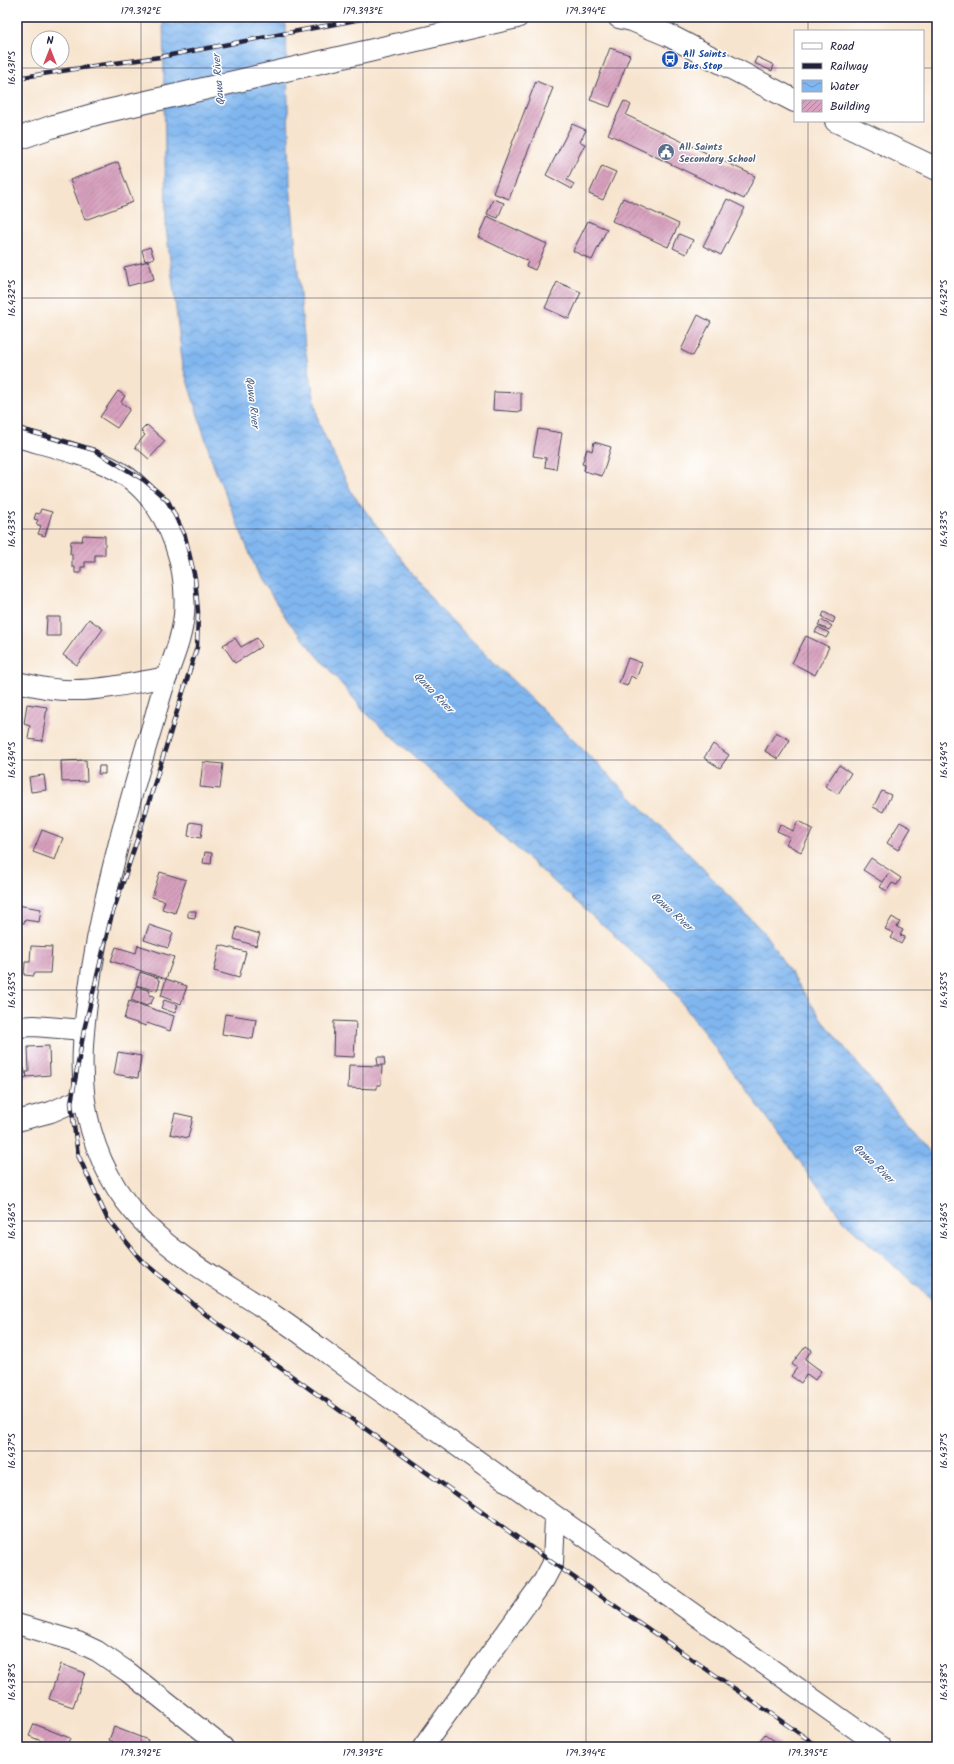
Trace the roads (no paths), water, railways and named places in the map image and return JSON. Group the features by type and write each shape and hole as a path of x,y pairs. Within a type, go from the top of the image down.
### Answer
{"main road":[{"path":"17,139 54,126 148,102 517,17"},
{"path":"619,17 668,35 794,100"},
{"path":"838,122 937,169"}],"street":[{"path":"17,437 115,468 136,484 151,500 173,538 180,558 184,578 184,616 180,640 126,809 97,938 84,1030 82,1064 84,1098 91,1132 104,1166 123,1201 157,1236 195,1265 282,1321 556,1518 880,1747"},
{"path":"17,682 41,688 75,690 107,687 167,677"},
{"path":"17,1027 34,1026 84,1030"},
{"path":"17,1121 51,1112 84,1098"},
{"path":"423,1747 544,1580 553,1563 556,1518"},
{"path":"17,1624 78,1642 97,1651 128,1672 223,1747"}],"water":[{"name":"Qawa River","path":"163,17 284,17 286,25 290,184 305,348 319,424 352,493 438,607 691,856 765,934 820,1017 937,1162 937,1304 844,1221 667,983 367,714 288,621 259,576 214,467 183,367 166,227"}],"railway":[{"path":"17,78 160,57 372,17"},
{"path":"17,428 94,450 144,480 168,501 185,536 195,578 198,612 197,647 138,837 111,918 84,1030 71,1103 78,1155 107,1218 141,1260 209,1317 553,1563 819,1747"}],"place":[{"name":"All Saints Bus Stop","path":"670,59"},
{"name":"All Saints Secondary School","path":"666,152"}]}
